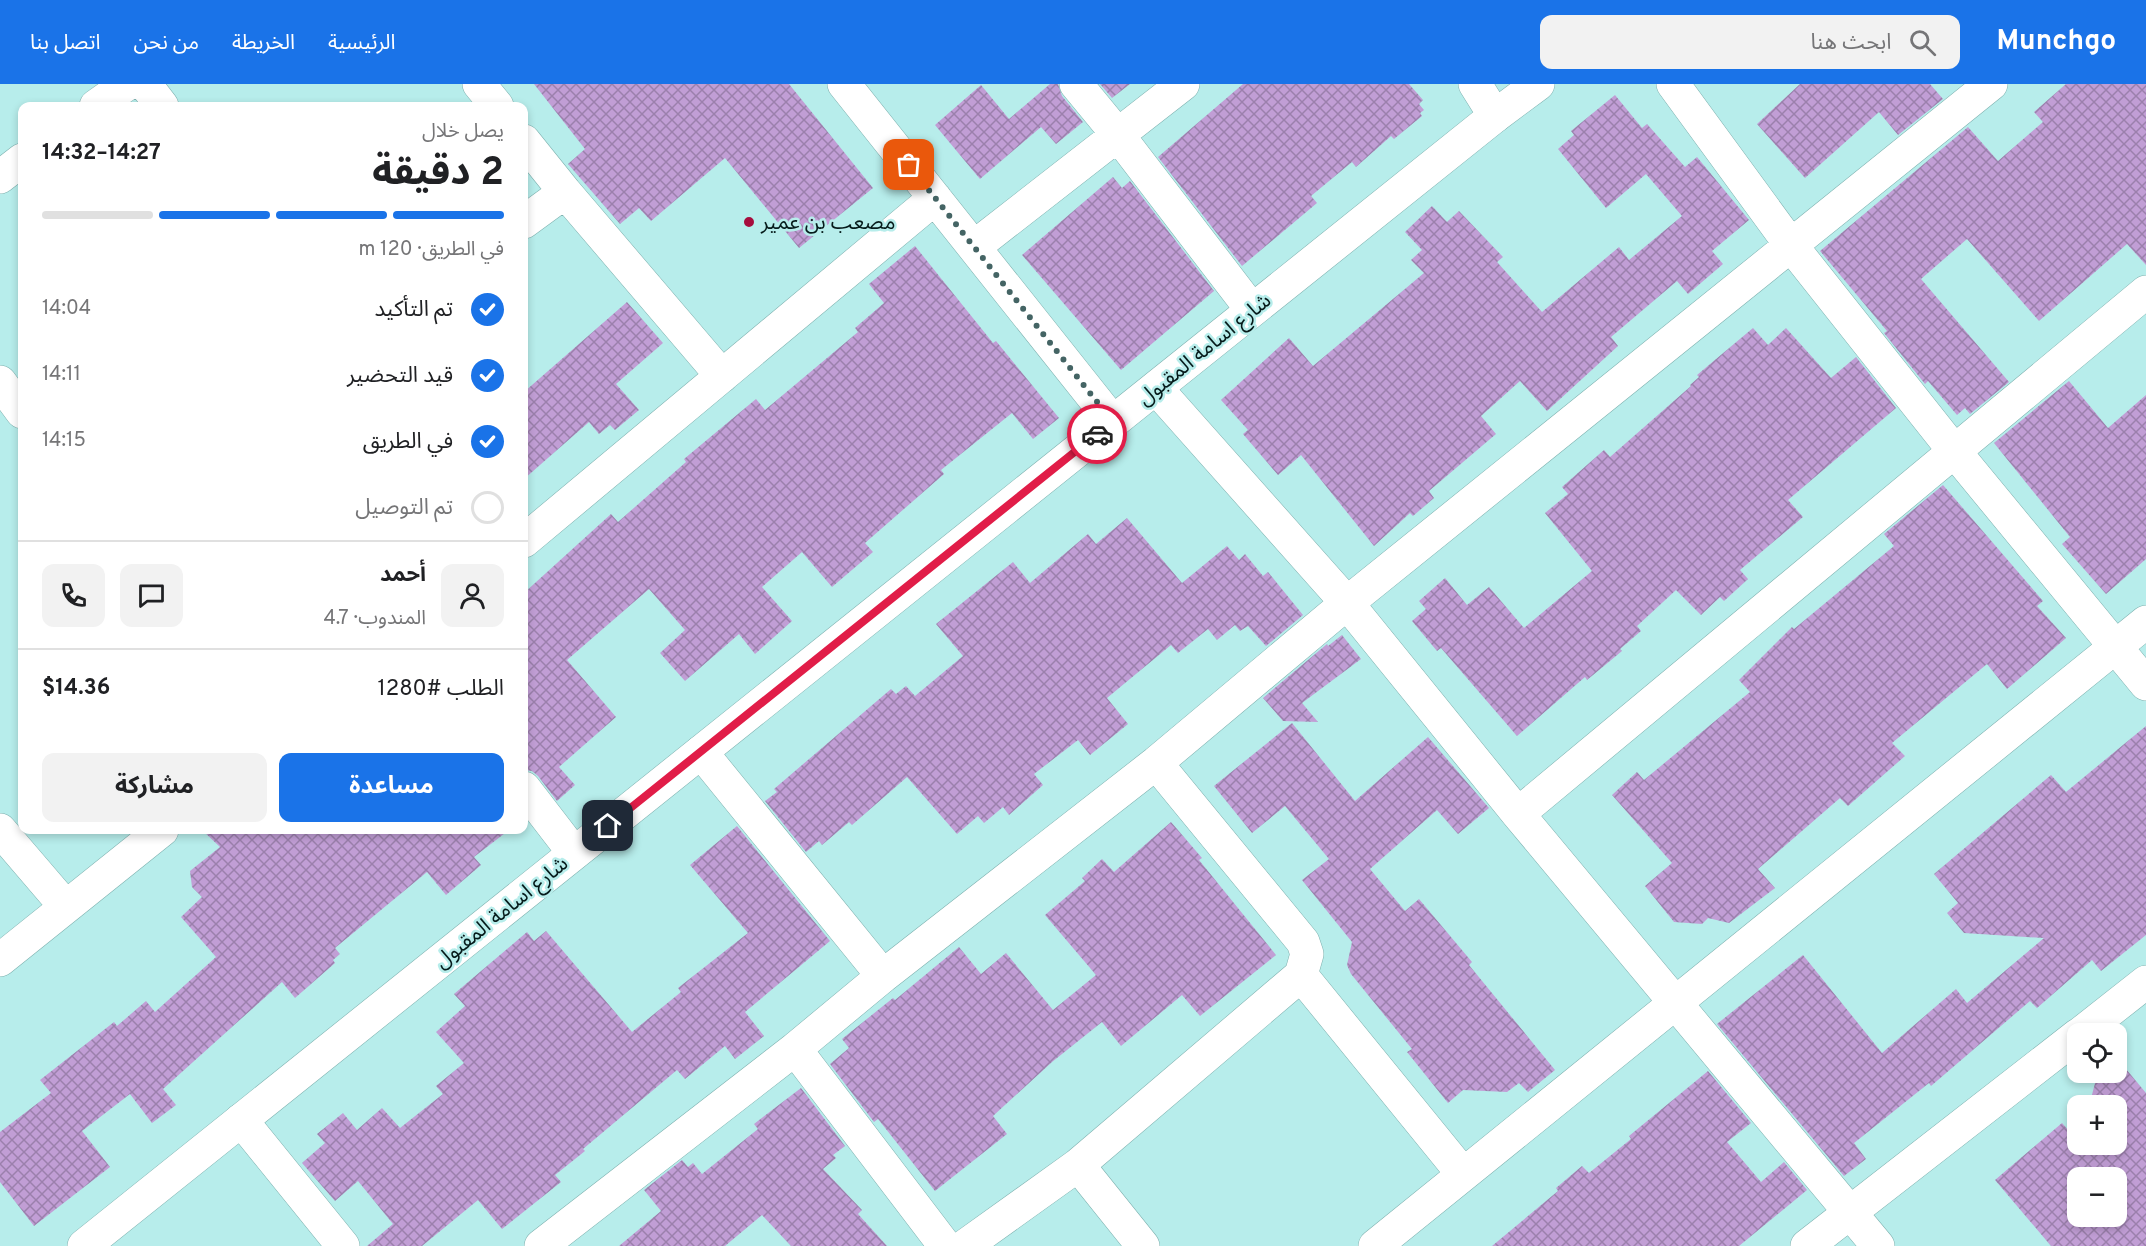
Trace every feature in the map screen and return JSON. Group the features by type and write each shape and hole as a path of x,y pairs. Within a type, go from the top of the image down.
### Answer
{"street":[{"path":"102,102 127,84"},
{"path":"145,84 159,102"},
{"path":"479,84 494,102"},
{"path":"844,84 1113,422"},
{"path":"1076,84 1118,135 1252,310"},
{"path":"974,247 1184,84"},
{"path":"1475,84 1495,116"},
{"name":"شارع اسامة المقبول","path":"84,1246 1252,310 1538,84"},
{"path":"1673,84 1790,244 1955,452 2146,684"},
{"path":"541,1246 795,1049 882,976 1156,763 1347,603 1991,84"},
{"path":"528,146 722,376"},
{"path":"0,177 18,163"},
{"path":"528,219 565,192"},
{"path":"528,538 935,198"},
{"path":"1518,814 2146,292"},
{"path":"0,382 18,407"},
{"path":"1156,388 1347,603 1518,814 1878,1246"},
{"path":"1375,1246 2146,622"},
{"path":"701,752 882,976"},
{"path":"965,1246 1078,1164 1301,975 1307,954 1303,942 1156,763"},
{"path":"528,793 574,853"},
{"path":"0,830 66,907"},
{"path":"0,960 157,834"},
{"path":"1301,975 1463,1174"},
{"path":"2093,1023 2146,982"},
{"path":"1807,1246 2067,1043"},
{"path":"795,1049 945,1246"},
{"path":"241,1120 343,1246"},
{"path":"1078,1164 1143,1246"}],"building":[{"path":"534,84 789,84 873,188 799,248 725,158 651,221 639,208 620,224 568,164 585,149"},
{"path":"1050,84 1058,84 1062,96 1083,122 1056,144 1041,127 980,179 935,125 981,85 1009,119"},
{"path":"1100,84 1130,84 1112,98"},
{"path":"1243,84 1409,84 1423,100 1419,104 1424,110 1420,113 1422,116 1394,139 1391,136 1356,167 1352,162 1311,196 1317,203 1242,266 1158,157"},
{"path":"1800,84 1930,84 1943,99 1898,135 1879,112 1805,178 1757,124"},
{"path":"2066,84 2146,84 2146,265 2127,244 2039,321 1967,239 1921,279 2009,382 1970,414 1965,408 1957,415 1928,381 1925,384 1884,333 1887,331 1820,251 1968,127 1998,161 2043,122 2034,112"},
{"path":"1615,95 1642,128 1647,124 1685,167 1697,157 1749,220 1712,251 1723,264 1688,294 1677,281 1611,337 1618,346 1547,411 1520,381 1481,416 1496,434 1429,491 1434,498 1413,516 1410,513 1374,546 1301,455 1278,475 1243,434 1248,430 1221,400 1289,338 1313,366 1424,273 1411,260 1422,250 1405,232 1432,206 1447,222 1459,211 1503,257 1497,262 1542,312 1619,247 1629,260 1682,216 1646,174 1606,208 1558,149 1574,135 1571,131"},
{"path":"1113,177 1122,188 1130,181 1214,291 1121,370 1022,255"},
{"path":"915,246 993,343 996,341 1059,418 1033,439 1012,413 941,470 944,474 865,543 873,552 832,587 802,552 762,587 792,621 755,654 739,634 685,681 660,653 685,630 649,589 567,660 616,717 559,767 575,785 557,801 538,776 528,770 528,589 611,514 618,522 686,462 684,459 756,399 765,410 858,332 855,328 884,303 869,284"},
{"path":"627,302 663,343 616,384 639,410 615,430 610,425 599,434 589,422 528,475 528,389"},
{"path":"1753,328 1768,345 1786,328 1831,378 1856,357 1896,408 1788,500 1803,517 1740,570 1748,579 1724,601 1720,597 1701,615 1676,590 1637,626 1641,631 1620,649 1622,651 1587,680 1585,677 1517,736 1441,648 1437,651 1412,621 1426,609 1419,601 1445,578 1467,605 1489,587 1524,628 1592,571 1545,513 1568,494 1562,487 1604,450 1610,457 1691,386 1699,377 1697,375"},
{"path":"2069,381 2108,428 2146,395 2146,559 2106,594 2062,544 2070,537 1994,443"},
{"path":"1943,485 2043,601 2037,606 2066,638 2007,689 1987,664 1892,743 1905,756 1848,806 1840,798 1758,869 1775,888 1729,923 1708,918 1702,924 1674,922 1645,886 1672,863 1612,795 1637,772 1644,780 1750,692 1739,680 1792,627 1794,629 1894,546 1884,534"},
{"path":"1127,518 1182,583 1227,546 1239,560 1245,554 1263,576 1268,572 1303,615 1266,646 1248,626 1240,631 1235,625 1217,640 1208,629 1178,653 1171,645 1107,698 1128,724 1090,755 1078,740 1034,774 1043,785 1009,815 1003,807 984,823 978,816 957,834 907,777 852,825 849,822 822,845 819,841 806,852 765,801 777,792 774,789 891,689 896,694 906,686 915,696 963,656 936,624 1013,562 1030,583 1088,534 1096,544"},
{"path":"1342,635 1361,659 1302,703 1318,722 1283,721 1263,698 1327,644 1328,646"},
{"path":"1292,723 1355,801 1428,737 1489,808 1458,834 1437,810 1370,869 1405,911 1419,899 1472,962 1469,965 1555,1070 1528,1092 1519,1083 1507,1092 1463,1090 1448,1103 1407,1052 1412,1049 1351,974 1347,965 1352,942 1302,880 1329,859 1285,806 1252,833 1214,786"},
{"path":"2146,726 2146,935 2101,971 2092,960 2037,1008 2030,1001 1931,1086 1929,1083 1854,1143 1866,1159 1844,1176 1717,1024 1803,955 1882,1053 1956,989 1967,1003 2044,938 1964,933 1947,913 1958,903 1934,874 2051,775 2066,792"},
{"path":"1171,822 1202,858 1199,860 1276,955 1200,1016 1182,995 1121,1046 1102,1022 1052,1062 993,1116 1007,1134 935,1191 878,1119 874,1122 830,1064 849,1048 842,1039 893,998 895,1000 959,947 981,974 1006,953 1053,1010 1096,975 1045,915 1085,881 1082,878 1102,859 1114,872"},
{"path":"737,826 830,941 745,1012 764,1036 735,1059 725,1046 685,1079 677,1070 555,1175 561,1182 502,1229 478,1200 422,1246 367,1246 393,1224 358,1181 335,1201 302,1163 325,1143 317,1134 343,1113 357,1130 382,1108 400,1128 443,1094 436,1086 464,1063 436,1032 465,1006 454,994 527,932 534,941 546,931 632,1032 681,992 678,988 748,933 690,865"},
{"path":"206,834 504,834 474,857 481,865 446,895 427,872 335,948 340,954 333,960 335,963 295,998 282,982 163,1089 176,1105 152,1123 130,1094 82,1131 110,1167 34,1226 0,1182 0,1132 51,1093 40,1080 114,1022 117,1026 146,1001 155,1012 216,957 181,917 202,897 192,887 190,871 220,847"},
{"path":"2127,1070 2146,1093 2146,1246 2051,1246 1995,1180 2062,1123 2067,1129 2067,1155 2127,1155 2127,1095 2092,1095 2095,1083 2127,1083"},
{"path":"1708,1071 1751,1123 1727,1142 1761,1182 1784,1162 1807,1190 1739,1246 1492,1246 1558,1191 1556,1188 1582,1166 1589,1173 1631,1139 1629,1136"},
{"path":"801,1088 845,1146 833,1155 836,1158 823,1169 862,1210 858,1214 887,1246 791,1246 762,1215 725,1246 619,1246 661,1211 644,1190 682,1160 688,1167 693,1163 702,1174 758,1129 754,1124"}],"way so far":[{"path":"909,165 1113,422 1097,434"}],"place":[{"name":"مصعب بن عمير","path":"749,222"}],"route":[{"path":"608,826 1097,434"}]}
